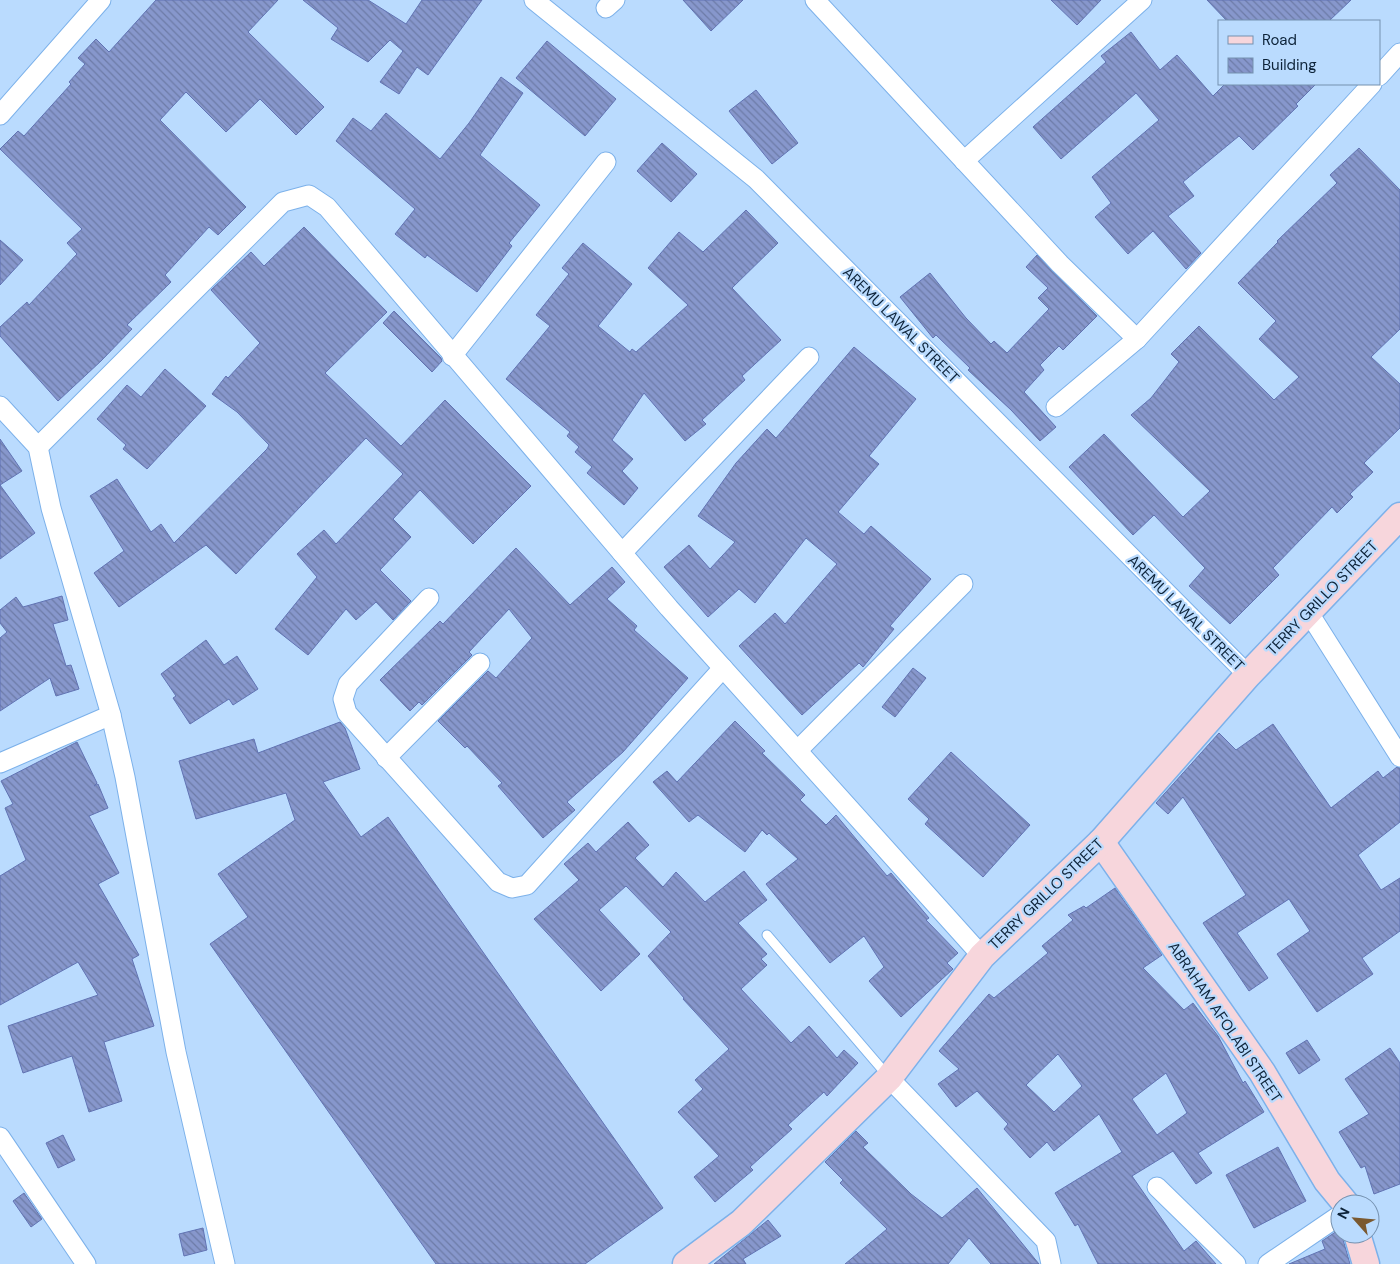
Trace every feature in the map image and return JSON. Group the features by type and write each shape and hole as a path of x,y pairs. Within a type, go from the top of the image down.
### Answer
{"street":[{"path":"0,115 101,0"},
{"name":"AREMU LAWAL STREET","path":"534,0 756,179 1248,675"},
{"path":"814,0 1060,264 1137,339"},
{"path":"964,161 1142,0"},
{"path":"1380,75 1400,53"},
{"path":"1056,407 1137,339 1371,85"},
{"path":"452,356 606,162"},
{"path":"38,447 283,202 309,194 327,207 452,356 723,668 982,956"},
{"path":"622,552 810,357"},
{"path":"0,406 38,447 51,508 111,715 125,776 176,1052 225,1264"},
{"name":"TERRY GRILLO STREET","path":"686,1264 740,1223 889,1078 982,956 1101,842 1248,675 1400,516"},
{"path":"798,750 963,584"},
{"path":"429,598 348,684 343,699 347,713 498,882 512,888 526,885 723,668"},
{"path":"1309,613 1400,757"},
{"path":"386,758 480,663"},
{"path":"0,763 111,715"},
{"name":"ABRAHAM AFOLABI STREET","path":"1101,842 1262,1072 1327,1181 1338,1194"},
{"path":"889,1078 1046,1241 1051,1264"},
{"path":"0,1137 86,1264"},
{"path":"1157,1187 1236,1264"},
{"path":"1268,1264 1330,1222"},
{"path":"1360,1244 1366,1264"}],"lane":[{"path":"767,935 889,1078"}],"building":[{"path":"156,0 278,0 248,32 324,107 296,135 260,99 226,132 186,92 160,120 246,207 218,235 209,227 165,275 171,282 127,325 132,329 58,401 0,336 0,327 27,302 29,305 77,254 67,243 82,229 0,149 18,131 24,136 71,84 69,82 85,64 78,58 96,39 109,52"},
{"path":"303,0 368,0 406,24 422,0 482,0 428,75 417,67 399,94 380,82 403,51 390,40 368,62 331,39 338,28"},
{"path":"683,0 743,0 711,31"},
{"path":"1051,0 1101,0 1077,25"},
{"path":"1207,0 1351,0 1330,20 1226,20"},
{"path":"1131,32 1160,70 1177,55 1213,96 1224,85 1315,85 1296,104 1298,106 1253,150 1239,136 1183,182 1194,196 1168,216 1201,253 1186,269 1153,231 1128,254 1095,217 1111,203 1092,177 1159,120 1136,93 1061,159 1033,127 1106,62 1101,56"},
{"path":"547,41 616,99 585,136 516,78"},
{"path":"501,77 523,93 480,155 540,205 509,243 512,246 477,292 427,255 425,258 395,234 415,209 336,141 353,118 371,131 386,113 440,159 469,123"},
{"path":"756,90 798,143 772,164 729,111"},
{"path":"662,143 697,174 671,202 637,171"},
{"path":"1359,148 1400,190 1400,329 1371,357 1400,384 1400,428 1364,463 1373,472 1350,494 1353,497 1337,513 1332,507 1273,568 1279,575 1230,624 1189,586 1205,568 1154,515 1133,535 1069,467 1104,434 1183,517 1210,491 1131,415 1151,398 1179,362 1171,354 1199,326 1274,400 1299,377 1259,339 1276,321 1238,283 1277,241 1337,183 1330,175"},
{"path":"746,210 778,243 732,288 781,340 742,376 745,380 702,420 706,424 685,441 644,393 612,440 633,459 622,471 638,488 624,505 587,473 592,467 575,452 579,447 567,436 570,432 506,379 550,326 536,315 569,274 562,268 583,243 632,284 598,326 630,352 632,349 636,352 688,305 648,268 679,232 703,252"},
{"path":"304,227 387,312 325,373 401,446 445,400 531,486 473,544 420,490 393,519 411,537 380,570 411,601 393,620 376,602 356,620 346,609 308,655 275,629 317,577 297,554 324,530 336,544 403,474 366,438 236,574 206,545 119,607 94,573 124,551 90,496 117,479 151,532 161,524 174,543 267,449 269,445 237,412 212,394 226,376 228,378 260,343 211,290 251,252 264,266"},
{"path":"0,240 23,260 0,285"},
{"path":"1037,255 1097,316 1063,350 1059,346 1040,365 1044,370 1024,392 1056,427 1040,441 1011,410 968,370 970,368 936,335 933,338 900,297 930,273 966,318 991,344 994,341 1007,353 1049,309 1038,298 1048,288 1026,267"},
{"path":"394,311 441,358 442,361 432,372 383,323"},
{"path":"854,347 916,399 869,456 879,464 838,512 864,534 871,526 931,579 890,626 894,629 863,667 859,663 802,715 739,646 775,613 785,624 837,564 806,538 755,603 739,589 708,617 664,567 689,545 710,569 735,542 698,516 736,463 767,429 776,438"},
{"path":"165,369 206,406 147,469 123,449 126,445 97,419 127,385 141,397"},
{"path":"0,439 22,471 0,485"},
{"path":"0,485 35,533 0,559"},
{"path":"516,548 570,605 612,567 625,582 607,599 637,626 634,630 688,678 623,752 567,802 575,810 543,838 498,786 502,783 467,746 465,748 438,721 488,671 496,678 532,638 509,609 469,652 472,655 422,705 419,702 410,711 380,680 440,621 443,624"},
{"path":"62,596 68,620 53,624 66,666 71,665 79,689 56,696 50,678 0,711 0,638 7,632 0,623 0,610 16,597 23,607"},
{"path":"206,640 224,665 237,656 258,689 233,705 229,699 190,724 173,698 176,696 161,674"},
{"path":"913,668 926,678 895,717 882,707"},
{"path":"735,721 765,751 762,753 805,795 800,800 826,825 836,815 887,876 891,873 929,918 926,920 958,953 947,963 953,969 901,1017 869,981 884,967 864,936 830,963 766,884 798,859 769,833 767,835 762,830 745,852 698,815 689,822 653,782 667,771 677,782"},
{"path":"340,722 345,728 360,769 323,782 361,837 388,817 663,1208 585,1264 436,1264 210,944 248,917 218,874 295,820 286,793 196,819 179,761 254,739 258,753"},
{"path":"1273,724 1331,808 1378,771 1383,778 1397,767 1400,768 1400,822 1358,855 1381,890 1400,878 1400,931 1362,958 1373,974 1317,1012 1277,954 1310,931 1289,899 1237,933 1268,978 1249,991 1203,923 1246,895 1183,797 1168,814 1156,803 1219,733 1236,750"},
{"path":"77,742 97,783 94,786 98,784 108,808 89,816 119,873 98,884 139,955 132,959 154,1026 104,1042 122,1101 89,1112 72,1056 23,1073 8,1026 98,995 78,962 0,1005 0,876 26,860 5,808 13,804 1,781"},
{"path":"951,752 1030,825 983,877 925,824 929,819 908,799"},
{"path":"628,822 649,845 635,858 663,887 676,872 705,902 744,871 767,900 738,923 767,954 761,959 767,965 741,989 791,1043 809,1026 837,1058 844,1050 858,1063 827,1096 824,1092 788,1125 792,1129 750,1167 753,1170 715,1202 694,1177 719,1156 678,1112 703,1089 695,1080 729,1049 683,999 648,956 671,932 626,886 599,910 640,954 601,991 534,919 579,880 564,864 588,843 596,852"},
{"path":"1115,888 1162,955 1143,968 1184,1010 1193,1003 1218,1036 1243,1083 1245,1081 1264,1112 1198,1153 1212,1173 1196,1184 1173,1151 1132,1176 1184,1251 1196,1241 1216,1264 1098,1264 1078,1224 1075,1226 1055,1193 1122,1152 1099,1114 1054,1151 1047,1142 1030,1158 1004,1129 1008,1124 977,1091 956,1107 938,1084 959,1069 939,1051 989,994 994,998 1048,953 1042,946 1073,920 1068,915 1084,906 1086,908","holes":["1058,1054 1082,1086 1054,1112 1026,1085","1166,1073 1187,1113 1157,1135 1132,1099"]},
{"path":"1307,1040 1320,1060 1299,1074 1286,1053"},
{"path":"1390,1048 1400,1063 1400,1184 1374,1194 1365,1166 1361,1168 1339,1132 1369,1114 1345,1079"},
{"path":"856,1131 868,1143 863,1147 911,1194 942,1218 977,1188 1039,1264 991,1264 969,1238 948,1264 845,1264 887,1229 840,1183 843,1180 825,1162"},
{"path":"63,1135 75,1160 58,1168 46,1143"},
{"path":"1278,1147 1306,1201 1254,1228 1226,1175"},
{"path":"24,1193 42,1219 31,1227 13,1201"},
{"path":"768,1220 781,1236 743,1259 746,1264 714,1264"},
{"path":"203,1228 207,1250 184,1256 179,1234"},
{"path":"1330,1236 1330,1244 1344,1244 1350,1264 1289,1264 1325,1249 1322,1241"}]}
